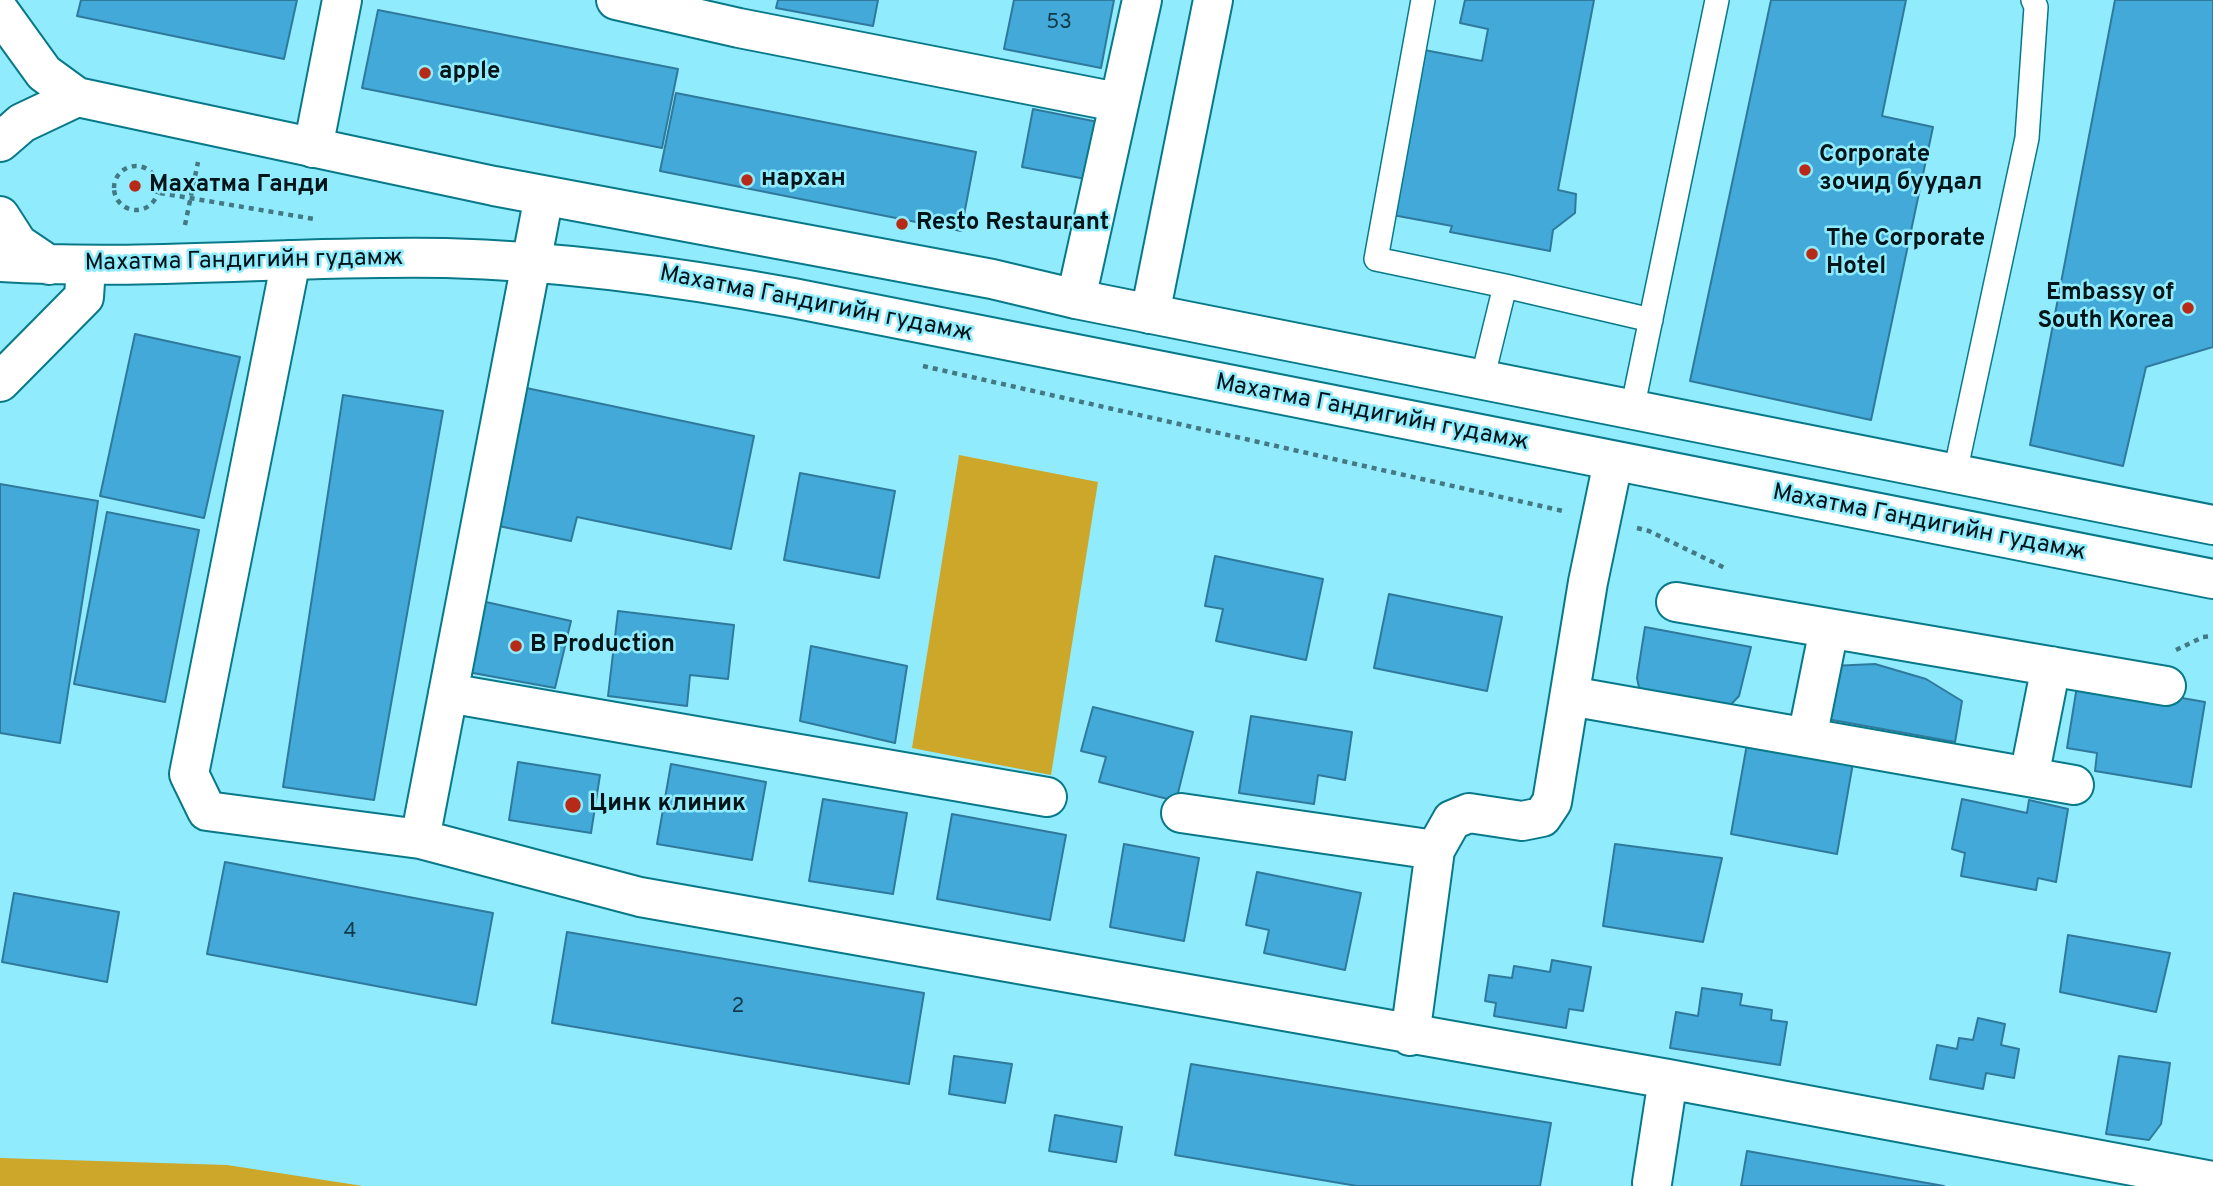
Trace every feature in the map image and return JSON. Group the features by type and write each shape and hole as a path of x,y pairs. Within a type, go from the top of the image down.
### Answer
{"street":[{"path":"313,148 342,0"},
{"path":"617,0 741,14 1117,102"},
{"path":"1076,299 1117,102 1142,0"},
{"path":"1150,314 1213,0"},
{"path":"0,12 44,73 77,97 206,127 544,196 992,279 1150,314 2213,525"},
{"path":"0,142 22,123 77,97"},
{"path":"420,839 544,196"},
{"path":"0,216 18,244 68,266 84,298 16,345 0,382"},
{"name":"Махатма Гандигийн гудамж","path":"0,262 68,266 447,258 673,277 2213,579"},
{"path":"291,260 189,774 207,811 420,839 640,897 1410,1036 1668,1079 2213,1181"},
{"path":"1738,486 1748,433"},
{"path":"1410,1036 1435,850 1452,820 1469,813 1522,821 1542,817 1552,802 1613,462"},
{"path":"1676,602 2051,666 2169,670"},
{"path":"1807,738 1829,629"},
{"path":"2029,777 2051,666"},
{"path":"448,693 1047,797"},
{"path":"1570,696 2074,785"},
{"path":"1181,813 1435,850"},
{"path":"1653,1182 1668,1079"}],"lane":[{"path":"1423,0 1376,259 1651,320"},
{"path":"1632,410 1717,0"},
{"path":"1955,473 2027,138 2036,7 2033,0"},
{"path":"1482,380 1505,286"}],"path":[{"path":"177,264 206,127"},
{"path":"142,165 157,176 160,193 149,208 131,211 116,200 113,182 124,167 142,165"},
{"path":"160,193 320,220"},
{"path":"910,363 1649,531 1733,573"},
{"path":"2169,670 2203,637 2213,636"}],"shaded area":[{"path":"959,455 1098,482 1051,775 912,748"},
{"path":"0,1158 227,1165 363,1186 0,1186"}],"building":[{"path":"81,0 297,0 284,59 77,16"},
{"path":"778,0 878,0 873,26 776,8"},
{"path":"1014,0 1114,0 1101,68 1004,49"},
{"path":"1465,0 1594,0 1558,190 1576,194 1575,213 1553,230 1550,251 1450,232 1452,226 1387,214 1419,49 1482,61 1488,29 1460,23"},
{"name":"The Corporate Hotel","path":"1771,0 1906,0 1882,116 1933,127 1871,420 1690,381"},
{"path":"2115,0 2213,0 2213,347 2146,367 2123,466 2030,445"},
{"path":"378,10 678,69 662,148 362,88"},
{"path":"676,93 976,152 961,231 660,171"},
{"path":"1033,109 1108,124 1096,181 1022,167"},
{"path":"135,334 240,357 204,518 100,496"},
{"path":"517,386 754,436 731,549 577,517 571,541 489,524"},
{"path":"343,395 443,411 374,800 283,787"},
{"path":"800,473 895,491 879,578 784,560"},
{"path":"0,484 98,501 60,743 0,733"},
{"path":"107,512 199,530 165,702 74,684"},
{"path":"1215,556 1323,579 1306,660 1216,641 1223,609 1205,606"},
{"path":"1389,594 1502,617 1487,691 1374,668"},
{"name":"B Production","path":"477,600 571,621 555,688 462,671"},
{"path":"618,611 734,625 728,679 690,675 687,706 608,696"},
{"path":"1645,627 1751,647 1739,696 1719,717 1641,697 1637,678"},
{"path":"811,646 907,666 895,743 800,721"},
{"path":"1875,664 1926,679 1962,701 1955,742 1821,718 1831,666"},
{"path":"2078,680 2205,702 2191,787 2095,771 2097,753 2067,748"},
{"path":"1093,707 1193,732 1176,801 1099,782 1106,757 1081,751"},
{"path":"1251,716 1352,732 1345,780 1318,775 1314,804 1239,793"},
{"path":"1747,744 1853,763 1837,854 1731,834"},
{"path":"518,762 600,775 591,833 509,820"},
{"path":"671,764 766,782 752,860 657,844"},
{"path":"823,799 907,813 893,894 809,881"},
{"path":"1962,799 2027,813 2029,800 2068,809 2056,882 2038,878 2036,890 1961,876 1965,853 1952,849"},
{"path":"952,814 1066,835 1050,920 937,899"},
{"path":"1124,844 1199,858 1184,941 1110,927"},
{"path":"1615,844 1722,858 1703,942 1603,926"},
{"path":"225,862 493,913 476,1005 207,954"},
{"path":"1257,872 1361,893 1345,970 1264,953 1269,930 1246,925"},
{"path":"14,893 119,912 107,982 2,962"},
{"path":"567,932 924,993 909,1084 552,1023"},
{"path":"2068,935 2170,953 2156,1012 2060,992"},
{"path":"1552,960 1591,967 1583,1011 1569,1009 1566,1028 1494,1016 1496,1003 1485,1001 1489,975 1512,978 1514,966 1550,972"},
{"path":"1702,988 1742,994 1740,1005 1772,1010 1771,1020 1787,1022 1780,1065 1670,1048 1676,1012 1698,1016"},
{"path":"1978,1018 2005,1024 2001,1045 2019,1049 2014,1078 1986,1073 1983,1089 1930,1079 1937,1045 1957,1049 1959,1038 1973,1040"},
{"path":"954,1056 1012,1064 1005,1103 949,1094"},
{"path":"2119,1056 2170,1063 2161,1124 2149,1140 2106,1134"},
{"path":"1191,1064 1551,1123 1540,1186 1357,1186 1175,1155"},
{"path":"1055,1115 1122,1127 1116,1162 1049,1151"},
{"path":"1747,1151 1944,1186 1741,1186"}],"place":[{"name":"apple","path":"425,73"},
{"name":"Corporate зочид буудал","path":"1805,170"},
{"name":"нархан","path":"747,180"},
{"name":"Махатма Ганди","path":"135,186"},
{"name":"Resto Restaurant","path":"902,224"},
{"name":"The Corporate Hotel","path":"1812,254"},
{"name":"Embassy of South Korea","path":"2188,308"},
{"name":"B Production","path":"516,646"},
{"name":"Цинк клиник","path":"573,805"}]}
